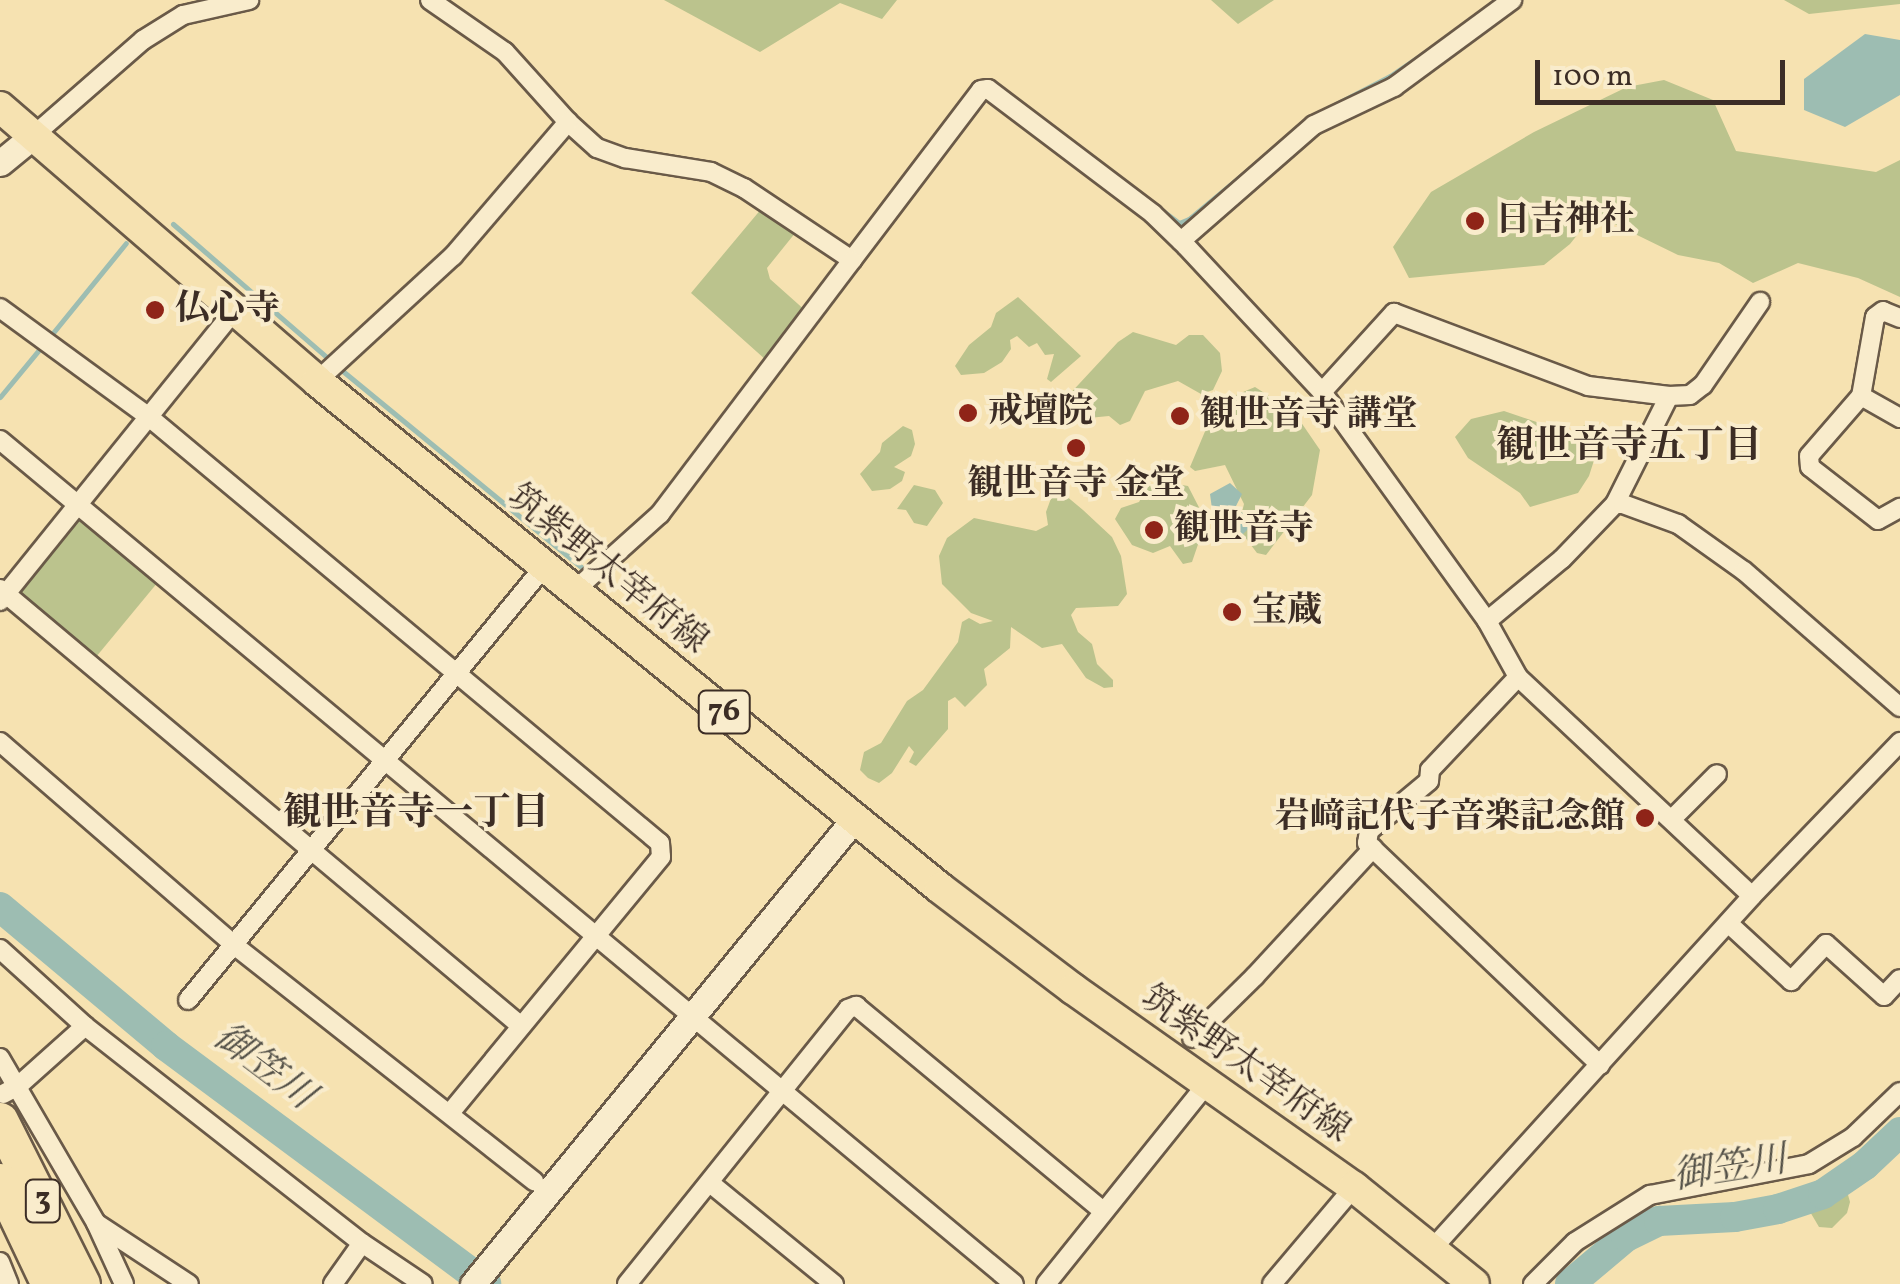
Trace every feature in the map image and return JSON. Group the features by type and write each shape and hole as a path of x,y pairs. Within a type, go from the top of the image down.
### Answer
{"highway":[{"name":"3","path":"7,1100 82,1284"},
{"name":"3","path":"0,1180 49,1284"}],"main road":[{"name":"筑紫野太宰府線","path":"0,107 234,310 328,368 543,568 855,818 1073,989 1354,1188 1474,1284"}],"street":[{"path":"0,163 143,40 184,14 248,0"},
{"path":"430,0 505,52 568,122 611,154 710,172 744,188 852,260"},
{"path":"1181,241 1314,125 1394,87 1512,0"},
{"path":"573,592 660,514 981,90 988,89 1181,241 1322,392 1487,621 1518,677 1752,896"},
{"path":"328,368 453,256 568,122"},
{"path":"1322,392 1394,313 1588,386 1690,395 1703,384 1760,302"},
{"path":"0,308 149,417 455,676 660,842 661,857 450,1113"},
{"path":"234,310 2,595 521,1026"},
{"path":"1900,318 1883,311 1875,317 1861,396 1809,456 1810,467 1878,520 1900,508"},
{"path":"1487,621 1562,559 1615,504 1669,396"},
{"path":"1861,396 1900,418"},
{"path":"0,440 594,939 1014,1284"},
{"path":"1615,504 1678,524 1744,571 1900,707"},
{"path":"188,1000 543,568"},
{"path":"1518,677 1430,770 1429,780 1370,831 1367,843 1600,1065"},
{"path":"0,742 234,945 534,1182"},
{"path":"1432,1249 1752,896 1900,742"},
{"path":"1673,818 1717,774"},
{"path":"473,1284 855,818"},
{"path":"1192,1038 1256,976 1373,848"},
{"path":"1728,922 1790,982 1826,944 1884,996 1900,979"},
{"path":"0,949 86,1026 362,1244 423,1284"},
{"path":"627,1284 848,1009 856,1006 1103,1211"},
{"path":"7,1100 86,1026"},
{"path":"0,1058 7,1100 96,1223 124,1284"},
{"path":"1046,1284 1207,1084"},
{"path":"1533,1284 1575,1242 1650,1195 1809,1164 1852,1137 1900,1092"},
{"path":"710,1182 834,1284"},
{"path":"1272,1284 1354,1188"},
{"path":"96,1223 189,1284"},
{"path":"332,1284 362,1244"},
{"path":"0,1262 10,1284"}],"green space":[{"path":"664,0 897,0 882,19 840,3 760,52"},
{"path":"1211,0 1274,0 1238,24"},
{"path":"1784,0 1900,0 1900,4 1809,14"},
{"path":"1664,80 1713,100 1736,151 1876,172 1900,160 1900,297 1858,278 1798,263 1753,283 1719,263 1678,255 1594,214 1570,244 1544,265 1409,278 1393,247 1431,192 1534,132 1627,87"},
{"path":"762,208 796,232 767,268 770,279 807,312 766,360 691,293"},
{"path":"1018,297 1081,356 1051,382 1047,379 1054,354 1045,355 1037,343 1029,347 1017,336 1010,340 1011,349 1002,362 984,373 961,375 955,366 969,345 991,327 996,313"},
{"path":"1133,332 1176,345 1189,335 1203,335 1220,353 1222,371 1213,390 1201,394 1178,381 1145,391 1130,421 1120,425 1109,416 1058,421 1053,412 1118,342"},
{"path":"1255,387 1294,412 1320,450 1312,495 1266,555 1257,553 1238,528 1244,504 1225,465 1195,471 1190,467 1217,403"},
{"path":"1504,411 1569,433 1585,425 1604,429 1589,476 1578,493 1530,507 1520,493 1468,458 1455,437 1471,419"},
{"path":"903,426 912,430 915,444 911,456 894,467 905,472 902,481 890,489 872,491 860,474 880,452 882,443"},
{"path":"914,485 935,490 943,503 927,526 914,523 906,510 897,509"},
{"path":"1148,486 1188,486 1206,521 1192,562 1183,564 1170,546 1153,553 1132,545 1115,519 1121,508 1139,502"},
{"path":"1053,493 1065,495 1083,510 1112,537 1121,556 1127,594 1118,606 1076,608 1071,615 1078,632 1092,644 1097,664 1113,680 1113,687 1104,688 1086,678 1062,644 1042,648 1011,627 1010,648 984,669 987,685 965,707 955,697 948,701 948,729 916,766 909,762 914,752 909,746 892,773 879,783 868,778 860,770 864,752 881,743 907,701 923,690 958,642 962,622 969,618 980,624 993,621 971,613 942,584 939,556 947,538 974,518 1036,531 1048,525 1046,512"},
{"path":"75,521 86,521 158,582 96,657 23,595 20,586"},
{"path":"1845,1184 1850,1202 1847,1213 1832,1228 1819,1227 1809,1210 1810,1195 1817,1189 1830,1194"}],"water":[{"path":"1865,34 1900,40 1900,95 1845,127 1804,110 1804,79"},
{"path":"1230,483 1242,494 1235,508 1250,518 1250,527 1239,538 1221,532 1212,509 1210,494"}],"waterway":[{"path":"1311,117 1390,76 1443,40"},
{"path":"1159,208 1179,223 1189,219 1279,144"},
{"path":"173,224 331,361"},
{"path":"52,334 126,243"},
{"path":"0,397 42,346"},
{"path":"339,368 584,569"},
{"name":"御笠川","path":"0,907 166,1046 486,1284"},
{"name":"御笠川","path":"1570,1284 1626,1237 1659,1221 1735,1217 1778,1209 1823,1194 1865,1165 1900,1132"}],"place":[{"name":"日吉神社","path":"1475,221"},
{"name":"仏心寺","path":"155,310"},
{"name":"戒壇院","path":"968,413"},
{"name":"観世音寺 講堂","path":"1180,416"},
{"name":"観世音寺 金堂","path":"1076,448"},
{"name":"観世音寺","path":"1154,530"},
{"name":"宝蔵","path":"1232,612"},
{"name":"岩﨑記代子音楽記念館","path":"1645,818"}],"district":[{"name":"観世音寺五丁目","path":"1629,448"},
{"name":"観世音寺一丁目","path":"416,815"}]}
